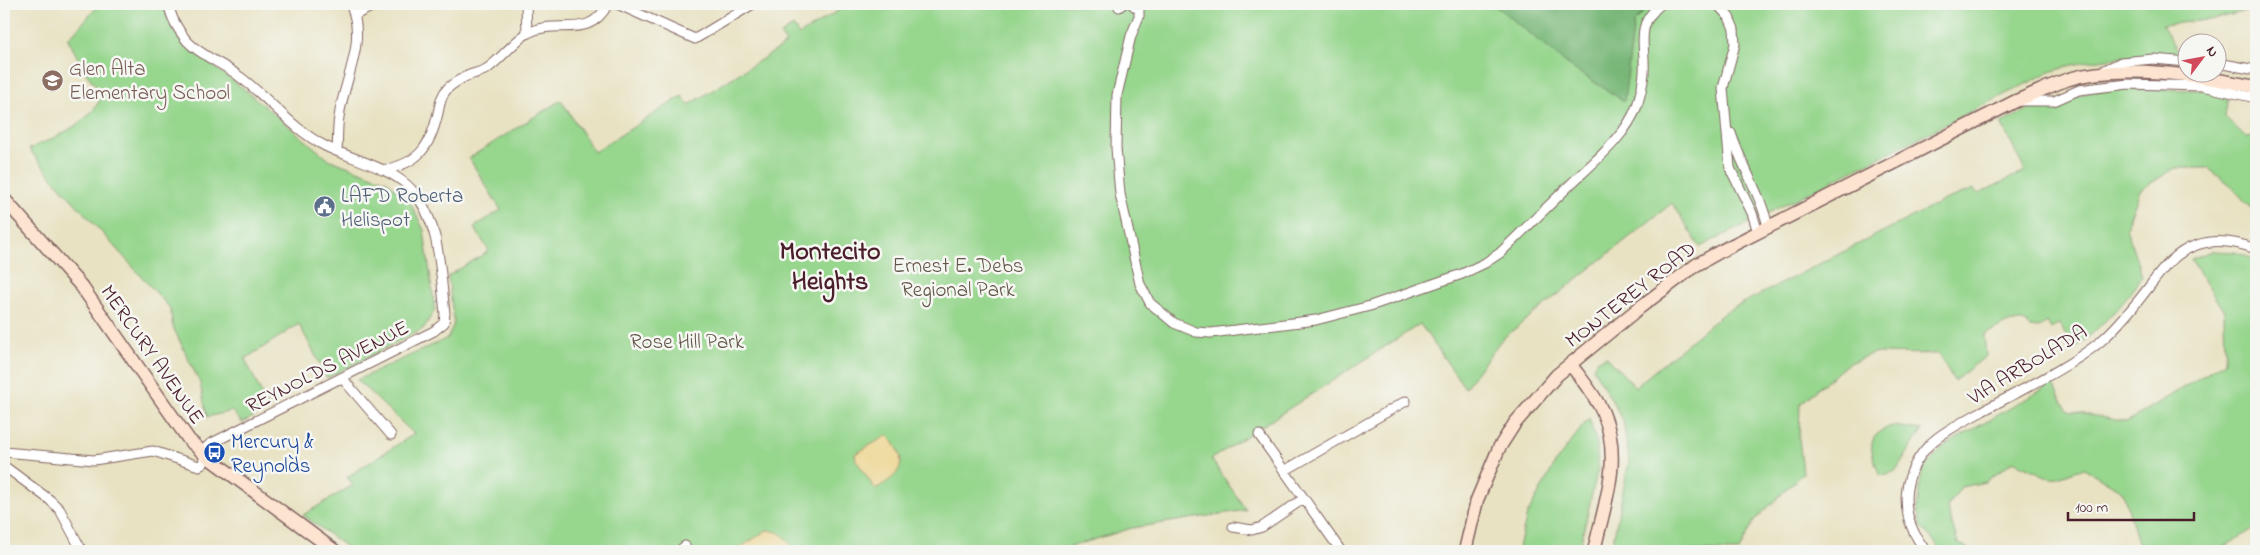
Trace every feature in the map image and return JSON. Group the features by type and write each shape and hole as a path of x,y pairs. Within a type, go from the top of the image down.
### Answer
{"street":[{"path":"169,4 177,26 187,41 202,54 241,77 311,138 382,170 403,165 425,149 431,138 442,97 448,88 465,76 486,70 528,33 552,27 580,27 602,16 608,4"},
{"path":"337,151 339,117 357,43 355,15 350,4"},
{"path":"355,15 377,4"},
{"path":"526,4 528,33"},
{"path":"617,4 695,39 753,4"},
{"path":"1132,4 1138,10 1139,16 1122,71 1117,95 1115,127 1120,194 1140,284 1150,303 1164,316 1184,328 1211,333 1316,320 1341,315 1462,274 1500,253 1627,126 1636,109 1641,91 1644,73 1642,38 1645,22 1653,10 1661,4"},
{"path":"1716,4 1728,17 1734,29 1735,44 1723,88 1730,168 1763,230"},
{"name":"MONTEREY ROAD","path":"2095,74 2121,62 2153,59 2178,61"},
{"path":"2228,65 2256,70"},
{"name":"MONTEREY ROAD","path":"1465,551 1477,500 1499,448 1529,405 1557,376 1646,303 1696,265 2016,102 2070,79 2095,74 2185,74 2256,87"},
{"name":"MONTEREY ROAD","path":"2016,102 2054,101 2079,90 2128,84 2202,86 2256,98"},
{"path":"1723,88 1728,104 1730,132 1764,207 1763,230"},
{"path":"1730,168 1742,162"},
{"name":"REYNOLDS AVENUE","path":"4,452 94,460 153,451 199,466 203,464 204,454 210,444 434,331 444,323 445,313 432,226 421,201 412,190 402,181 382,170"},
{"name":"MERCURY AVENUE","path":"4,199 72,274 181,430 204,454 334,551"},
{"name":"VIA ARBOLADA","path":"1926,551 1910,528 1906,506 1906,488 1914,465 1930,445 1960,423 2079,356 2101,341 2142,297 2164,267 2180,253 2197,245 2224,241 2256,249"},
{"path":"1571,365 1603,413 1612,448 1611,479 1594,551"},
{"path":"342,378 390,435"},
{"path":"1284,471 1406,401"},
{"path":"1259,435 1340,551"},
{"path":"4,466 50,500 60,510 82,551"},
{"path":"1233,527 1252,530 1262,527 1303,498"}],"green space":[{"path":"100,4 142,4 143,7 164,6 169,21 183,44 244,89 328,159 387,181 411,204 424,230 435,310 423,329 327,378 299,324 245,359 269,409 242,423 232,411 207,417 200,383 173,327 170,308 55,181 29,149 72,128 82,121 97,104 102,94 85,72 68,39"},
{"name":"Ernest E. Debs Regional Park","path":"849,4 2256,4 2256,8 2216,19 2162,25 2178,50 2178,55 2097,60 2064,67 2048,73 1700,247 1672,203 1501,340 1465,388 1420,324 1211,459 1246,510 1132,528 1057,551 352,551 303,515 353,485 347,477 414,434 357,380 448,338 454,323 448,276 489,251 474,227 501,210 469,158 561,100 594,152 682,96 689,105 786,44 780,34 793,26 799,35"},
{"path":"1493,4 1652,4 1634,22 1624,101 1575,70"},
{"path":"2132,89 2203,90 2228,95 2225,117 2246,137 2256,136 2256,214 2233,188 2208,168 2175,168 2140,190 2126,228 2142,276 2110,316 2073,350 2060,323 2051,329 2047,322 2039,328 2030,327 2026,322 2008,322 1984,335 1986,356 1954,381 1939,354 1873,353 1846,365 1800,404 1799,438 1803,473 1754,521 1739,551 1611,551 1629,461 1623,420 1593,368 1597,361 1606,356 1635,387 1725,312 1947,199 1974,189 1978,194 2025,171 2001,123 2038,105 2053,105 2092,91"},
{"path":"2211,251 2235,252 2256,260 2256,527 2218,551 2150,551 2138,542 2123,492 2084,468 2052,479 2013,461 1985,482 1961,487 1947,507 1958,543 1972,551 1943,551 1921,527 1917,509 1922,471 1944,446 2052,384 2068,411 2127,422 2225,362 2224,312 2191,259"},
{"path":"1589,418 1597,443 1598,468 1579,551 1518,551 1527,515 1557,460"},
{"path":"1892,426 1922,430 1896,471 1880,476 1872,452 1873,440 1883,430"}],"sand":[{"path":"888,435 899,452 900,466 892,478 875,489 856,460 855,454"},
{"path":"767,530 784,536 794,551 735,551"}],"place":[{"name":"Glen Alta Elementary School","path":"53,80"},
{"name":"LAFD Roberta Helispot","path":"325,207"},
{"name":"Mercury & Reynolds","path":"215,453"}],"district":[{"name":"Montecito Heights","path":"830,265"}],"park label":[{"name":"Rose Hill Park","path":"687,341"}]}
